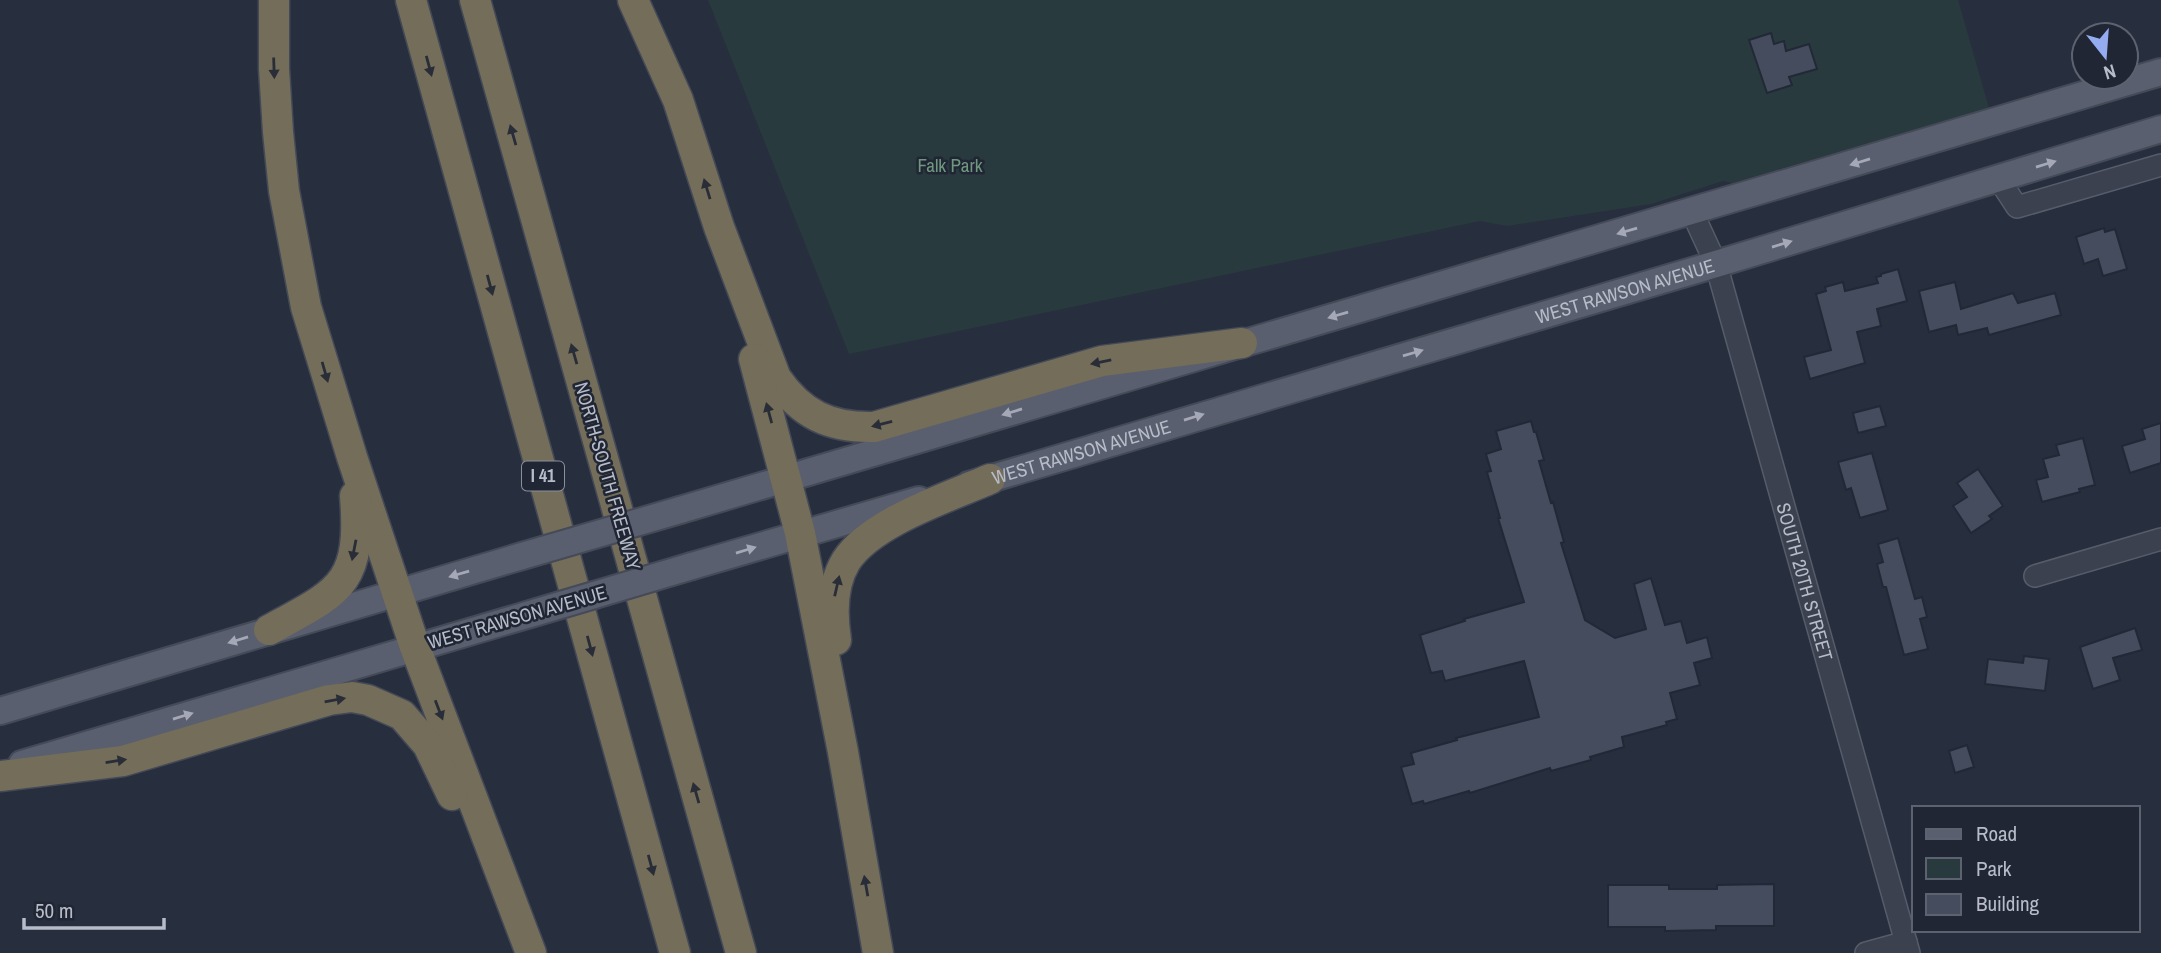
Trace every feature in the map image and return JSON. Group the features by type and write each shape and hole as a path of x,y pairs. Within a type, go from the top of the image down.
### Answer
{"highway":[{"path":"274,0 274,69 284,191 306,307 415,647 529,948"},
{"name":"I 41","path":"411,0 675,953"},
{"name":"NORTH-SOUTH FREEWAY","path":"475,0 741,953"},
{"path":"634,0 678,100 719,227 787,479 843,752 878,953"},
{"path":"719,227 776,377 799,405 829,422 874,427 1102,361 1242,343"},
{"path":"269,631 320,603 339,586 348,572 356,539 352,457"},
{"path":"843,752 843,691 834,628 834,603 838,578 846,561 858,546 901,518 990,479"},
{"path":"0,773 123,761 329,700 352,697 368,700 402,715 428,745 490,882 529,948"}],"main road":[{"path":"5,710 2161,72"},
{"name":"WEST RAWSON AVENUE","path":"0,773 415,647 1716,264 2161,129"}],"street":[{"path":"1998,178 2017,207 2161,165"},
{"name":"SOUTH 20TH STREET","path":"1692,212 1716,264 1908,948"},
{"path":"2035,576 2161,539"},
{"path":"1866,953 1908,948"}],"green space":[{"name":"Falk Park","path":"708,0 1958,0 1989,108 1732,183 1723,181 1651,204 1507,226 1480,221 849,354"}],"building":[{"path":"1771,33 1774,44 1784,41 1786,51 1809,44 1817,69 1789,77 1792,85 1767,93 1749,40"},
{"path":"2104,228 2105,232 2115,229 2127,269 2103,276 2098,259 2084,264 2076,237"},
{"path":"1898,269 1907,301 1877,309 1881,326 1857,332 1865,363 1810,379 1804,357 1831,350 1816,294 1826,291 1825,287 1843,282 1845,291 1878,283 1876,277"},
{"path":"1955,282 1961,309 2013,293 2018,303 2055,293 2061,315 1989,335 1987,328 1958,335 1956,325 1929,332 1919,291"},
{"path":"1880,406 1886,426 1858,433 1853,413"},
{"path":"1531,421 1544,460 1539,461 1564,542 1561,543 1585,620 1615,638 1646,629 1634,584 1651,578 1665,625 1681,621 1687,643 1707,637 1712,658 1694,663 1700,685 1670,693 1677,719 1666,722 1667,725 1622,737 1624,747 1590,757 1591,760 1551,771 1550,768 1470,793 1469,791 1424,804 1423,801 1412,804 1401,767 1414,764 1411,753 1457,740 1456,738 1539,717 1524,661 1445,681 1442,671 1431,673 1420,635 1524,602 1498,518 1487,472 1491,471 1486,454 1501,449 1496,431"},
{"path":"2161,423 2161,463 2130,473 2122,446 2145,439 2142,429"},
{"path":"2083,438 2095,485 2042,502 2036,480 2048,477 2043,459 2059,455 2056,445"},
{"path":"1872,453 1888,510 1860,518 1851,488 1846,490 1838,462"},
{"path":"1978,469 2003,506 1989,516 1992,519 1971,533 1953,506 1967,497 1957,483"},
{"path":"1898,538 1915,599 1922,597 1927,617 1920,619 1928,649 1904,655 1877,564 1883,562 1878,544"},
{"path":"2135,628 2142,650 2113,658 2120,680 2093,689 2080,647"},
{"path":"2024,656 2049,659 2045,691 1985,684 1988,659 2023,663"},
{"path":"1967,745 1974,767 1955,773 1949,751"},
{"path":"1774,884 1774,926 1716,926 1716,930 1665,931 1665,927 1608,927 1608,885 1669,885 1669,889 1717,889 1717,885"}]}
